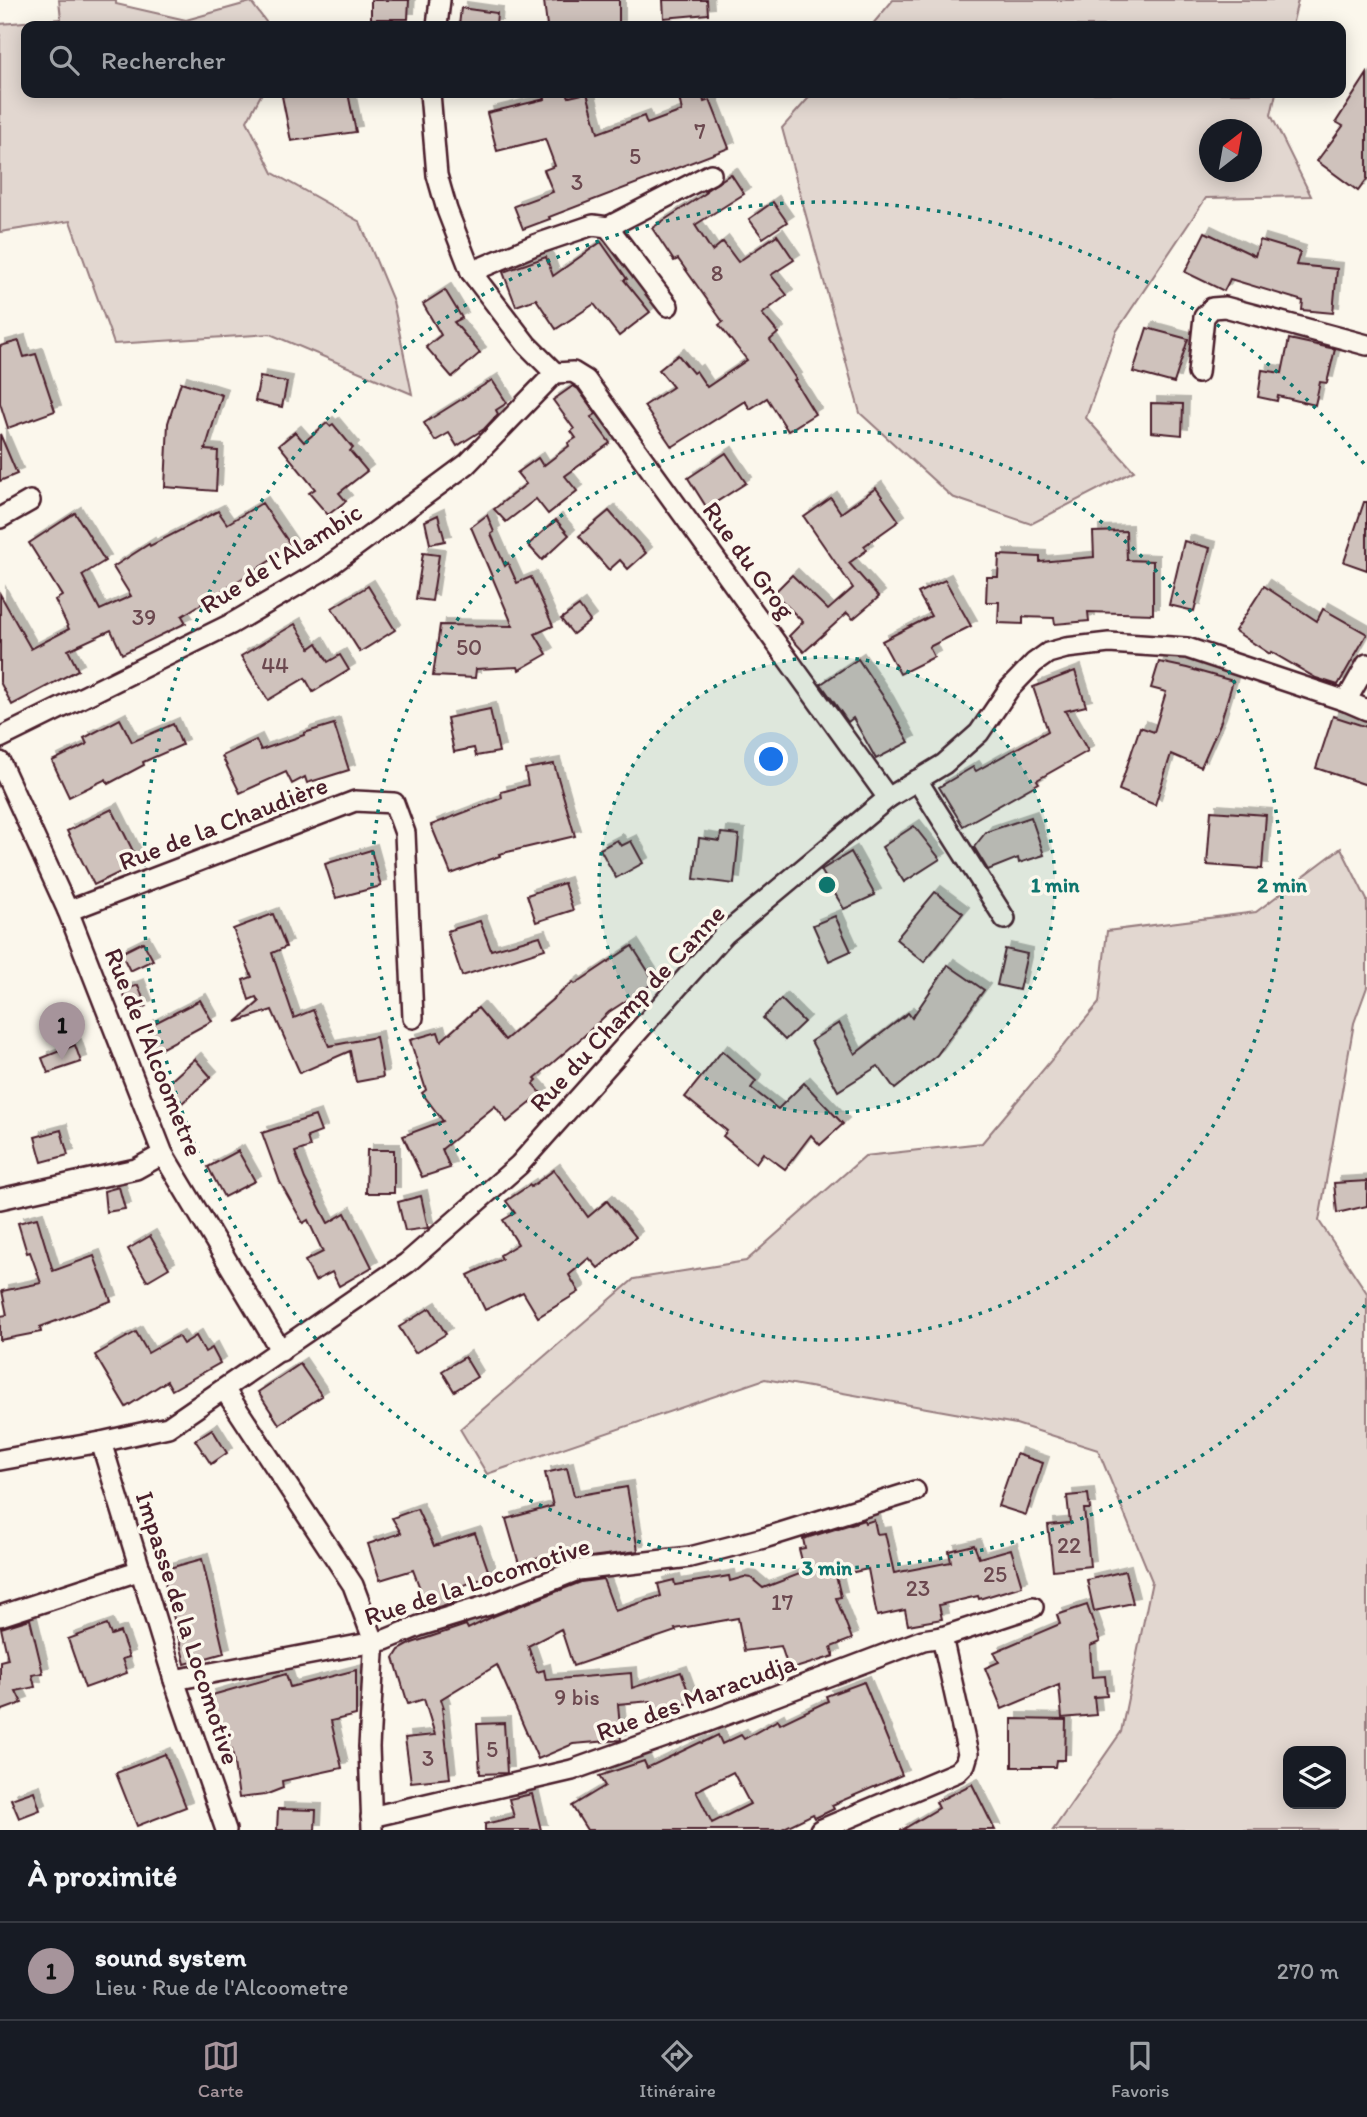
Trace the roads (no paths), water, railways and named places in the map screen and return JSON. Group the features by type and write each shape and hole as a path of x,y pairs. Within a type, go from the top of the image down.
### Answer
{"street":[{"path":"438,21 440,0"},
{"path":"430,98 437,175 447,211 471,272 527,345 555,373"},
{"path":"471,272 537,244 593,225 608,227 711,174"},
{"path":"608,227 668,306"},
{"path":"1198,373 1204,317 1212,307 1224,307 1367,345"},
{"name":"Rue du Grog","path":"555,373 573,372 586,380 888,798"},
{"name":"Rue de l'Alambic","path":"0,738 231,624 325,569 467,464 555,373"},
{"path":"0,518 30,501"},
{"name":"Rue du Champ de Canne","path":"0,1460 168,1427 407,1263 519,1165 724,934 888,798 944,764 979,733 1009,689 1034,663 1048,653 1109,643 1187,648 1367,710"},
{"path":"1346,701 1367,664"},
{"name":"Rue de l'Alcoometre","path":"0,762 68,911 163,1154 281,1351"},
{"path":"917,780 1005,919"},
{"name":"Rue de la Chaudière","path":"68,911 355,801 394,803 405,833 413,1018"},
{"path":"0,1199 136,1169 163,1154"},
{"path":"224,1389 353,1585 373,1636 369,1746 372,1824"},
{"name":"Impasse de la Locomotive","path":"102,1442 174,1680 226,1830"},
{"name":"Rue de la Locomotive","path":"174,1680 385,1640 419,1626 492,1604 579,1570 690,1557 764,1538 915,1491"},
{"path":"0,1616 141,1570"},
{"name":"Rue des Maracudja","path":"372,1824 572,1770 696,1727 923,1640 942,1637 1033,1607"},
{"path":"820,1830 843,1825 957,1772 965,1764 968,1754 942,1637"}],"place":[{"name":"sound system","path":"62,1060"}]}
